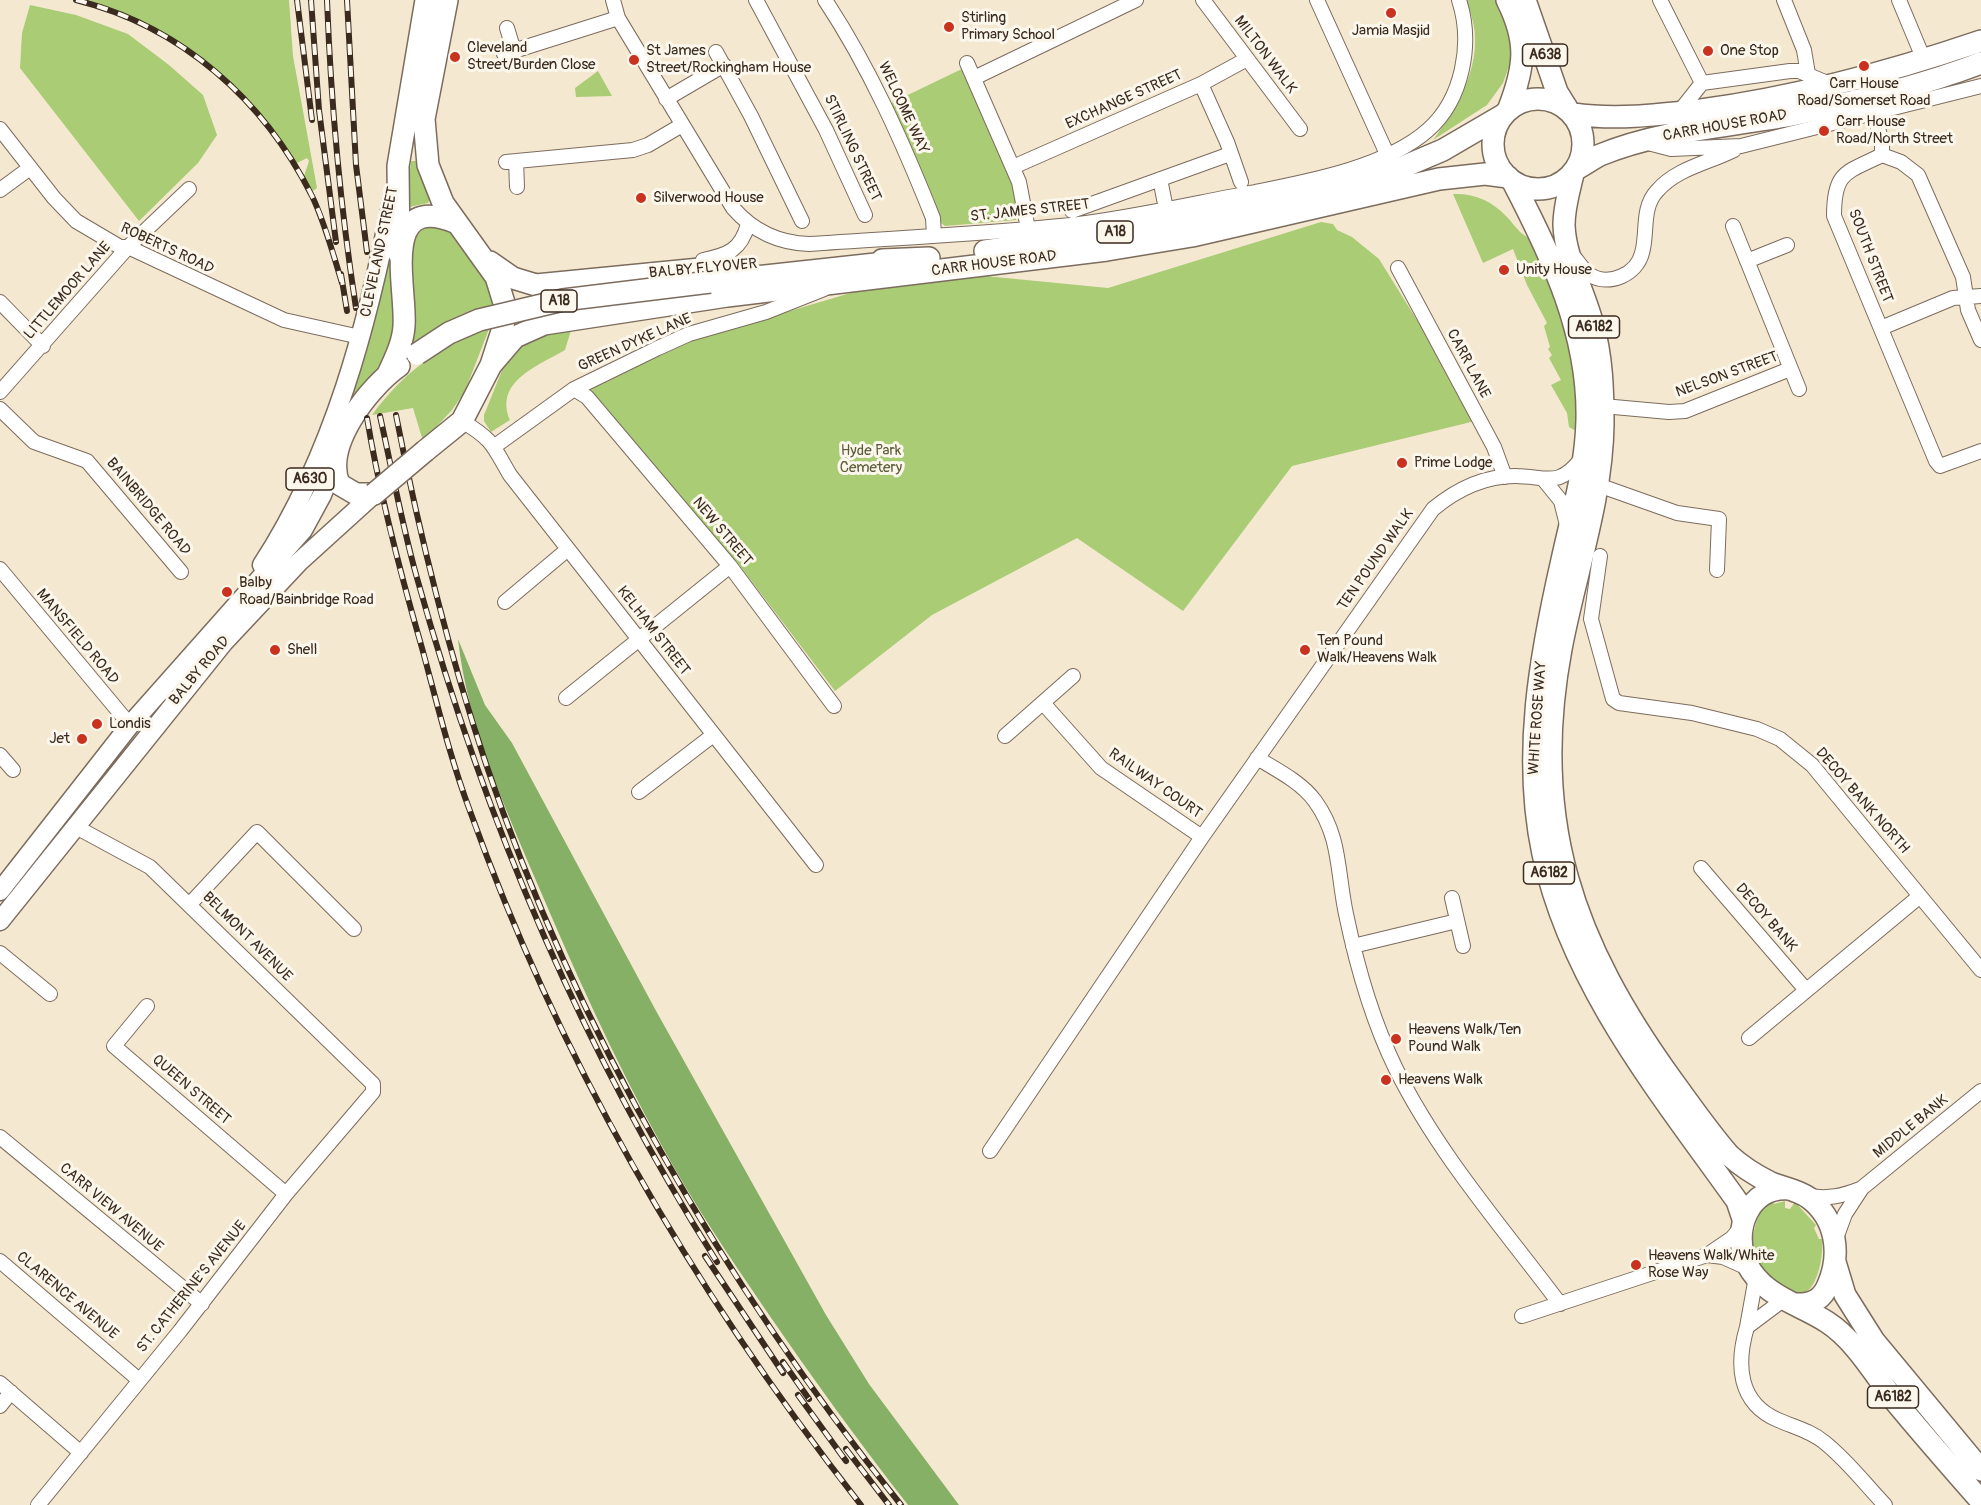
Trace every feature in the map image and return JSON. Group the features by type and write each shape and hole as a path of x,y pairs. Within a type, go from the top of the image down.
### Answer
{"highway":[{"name":"CLEVELAND STREET","path":"399,255 398,166 426,0"},
{"path":"447,0 426,102 424,135 433,183 457,223"},
{"name":"A638","path":"1506,112 1519,84 1524,57 1518,29 1507,0"},
{"name":"A638","path":"1525,0 1557,92 1570,111"},
{"name":"CARR HOUSE ROAD","path":"1570,111 1615,118 1679,112 1774,98 1924,60 1981,41"},
{"name":"CARR HOUSE ROAD","path":"1575,171 1597,156 1640,142 1676,133 1793,114 1890,91 1981,63"},
{"path":"1531,99 1551,100 1570,111 1580,124 1584,144 1575,171 1553,186 1525,187 1510,179 1497,163 1493,148 1494,132 1506,112 1531,99"},
{"name":"CARR HOUSE ROAD","path":"710,282 929,258 1163,225 1353,183 1403,167 1443,150 1506,112"},
{"name":"WHITE ROSE WAY","path":"1575,171 1565,204 1564,227 1569,251 1594,328 1601,364 1603,406 1602,452 1598,485 1561,650 1551,727 1553,809 1564,866 1598,964 1636,1030 1729,1155 1746,1170 1796,1192 1826,1216 1845,1295 1874,1341 1981,1470"},
{"name":"CARR HOUSE ROAD","path":"491,365 515,337 544,324 726,296 1107,250 1192,236 1439,179 1485,174 1510,179"},
{"name":"WHITE ROSE WAY","path":"1510,179 1537,228 1564,291 1581,348 1587,419 1585,454 1545,632 1534,732 1534,783 1543,854 1562,916 1586,976 1625,1043 1737,1201 1743,1222 1743,1252 1754,1274 1767,1289 1828,1323 1847,1340 1920,1431 1981,1501"},
{"name":"BALBY FLYOVER","path":"374,494 462,421 491,365 503,328 505,306 496,277 457,223 435,216 417,219 405,234 399,255 404,332 388,374"},
{"name":"BALBY FLYOVER","path":"484,258 513,278 536,285 776,263 929,258"},
{"name":"BALBY FLYOVER","path":"335,462 348,428 362,401 388,374 449,333 478,320 563,300 710,282"},
{"name":"A630","path":"335,462 339,484 356,494 374,494"},
{"path":"1743,1222 1760,1196 1770,1190 1796,1192"},
{"path":"1789,1302 1815,1301 1825,1291 1835,1251"}],"main road":[{"name":"CLEVELAND STREET","path":"360,337 380,262 398,166"},
{"name":"BALBY FLYOVER","path":"233,609 280,536 317,466 360,337"},
{"name":"BALBY FLYOVER","path":"130,725 303,530 322,495 335,462"},
{"name":"BALBY ROAD","path":"0,921 224,642 299,562 374,494"},
{"path":"130,725 145,738"},
{"name":"A630","path":"0,891 130,725"},
{"name":"A630","path":"34,850 50,834 68,826 76,827"}],"street":[{"name":"ST. JAMES STREET","path":"613,0 618,18 733,208 748,224 776,239 792,244 1028,229 1166,209 1344,171 1387,154 1417,139 1430,129 1453,94 1464,61 1466,34 1459,0"},
{"name":"STIRLING STREET","path":"756,0 826,129 865,215"},
{"name":"WELCOME WAY","path":"825,0 860,55 885,106 933,218 934,236"},
{"path":"974,78 1136,0"},
{"name":"MILTON WALK","path":"1203,0 1300,129"},
{"path":"1317,0 1387,154"},
{"path":"1660,0 1695,74 1702,83"},
{"path":"1784,0 1804,50 1808,74"},
{"path":"1899,0 1924,60"},
{"path":"507,28 509,52 618,18"},
{"path":"716,52 802,221"},
{"name":"EXCHANGE STREET","path":"1013,167 1201,84 1247,60"},
{"path":"967,63 1013,167 1022,195 1028,229"},
{"path":"666,99 724,64"},
{"path":"1679,112 1702,83 1790,70 1808,74 1832,85"},
{"path":"1201,84 1227,142 1240,182"},
{"path":"1569,251 1588,274 1611,280 1629,272 1642,253 1644,223 1655,192 1676,176 1741,146 1981,87"},
{"path":"1874,113 1882,143 1882,155 1901,162 1918,175 1964,277 1968,310 1981,340"},
{"path":"517,187 511,162 633,150 648,145 682,125"},
{"name":"ROBERTS ROAD","path":"0,129 76,221 120,247 128,247 284,320 360,337"},
{"path":"1640,142 1675,148 1741,146"},
{"path":"1675,148 1681,163 1676,176"},
{"path":"1072,211 1230,154"},
{"name":"SOUTH STREET","path":"1882,155 1844,175 1836,185 1834,216 1936,461 1940,465 1981,451"},
{"path":"0,190 30,168"},
{"path":"1160,179 1166,209"},
{"name":"LITTLEMOOR LANE","path":"0,392 128,247 189,189"},
{"path":"619,276 730,253 744,237 748,224"},
{"name":"NELSON STREET","path":"1733,226 1799,389"},
{"path":"1747,261 1787,245"},
{"name":"CARR LANE","path":"1398,267 1494,447 1505,477"},
{"name":"GREEN DYKE LANE","path":"495,446 574,389 689,334 766,312 835,284"},
{"path":"1966,295 1981,296"},
{"name":"SOUTH STREET","path":"1881,328 1966,295"},
{"path":"0,302 43,346"},
{"name":"NELSON STREET","path":"1603,406 1669,412 1685,411 1790,369"},
{"name":"NEW STREET","path":"574,389 587,397 730,566 834,706"},
{"name":"BAINBRIDGE ROAD","path":"0,409 34,442 87,461 181,572"},
{"name":"KELHAM STREET","path":"462,421 487,437 495,446 510,475 712,736 816,865"},
{"name":"TEN POUND WALK","path":"1257,758 1433,509 1444,499 1473,484 1515,476 1544,480 1568,475 1585,454"},
{"path":"1544,480 1562,501 1568,533"},
{"path":"1598,485 1677,513 1719,519 1717,570"},
{"path":"505,602 568,549"},
{"name":"DECOY BANK NORTH","path":"1600,556 1591,619 1612,699 1619,703 1731,721 1780,739 1812,765 1981,970"},
{"path":"566,698 730,566"},
{"name":"MANSFIELD ROAD","path":"0,569 130,725"},
{"path":"1005,735 1072,676"},
{"name":"RAILWAY COURT","path":"1043,703 1101,768 1202,837"},
{"path":"639,792 712,736"},
{"path":"0,755 13,770"},
{"path":"990,1150 1257,758 1299,785 1314,798 1332,830 1353,946 1368,1000 1383,1038 1421,1114 1438,1141 1560,1304"},
{"name":"BELMONT AVENUE","path":"76,827 150,867 374,1084 374,1092"},
{"path":"190,904 257,832 354,929"},
{"name":"DECOY BANK","path":"1701,867 1806,990"},
{"path":"1749,1038 1920,896"},
{"path":"1452,898 1463,946"},
{"path":"1353,946 1457,921"},
{"path":"0,952 50,994"},
{"name":"QUEEN STREET","path":"147,1005 114,1046 286,1194"},
{"name":"MIDDLE BANK","path":"1835,1251 1845,1214 1862,1188 1981,1091"},
{"name":"ST. CATHERINE'S AVENUE","path":"38,1505 202,1304 286,1194 374,1092"},
{"name":"CARR VIEW AVENUE","path":"1,1139 202,1304"},
{"name":"MIDDLE BANK","path":"1796,1192 1833,1198 1862,1188"},
{"path":"1522,1316 1707,1255 1732,1238 1743,1222"},
{"path":"1707,1255 1723,1257 1754,1274 1740,1364 1742,1379 1750,1400 1768,1416 1823,1441 1885,1505"},
{"name":"CLARENCE AVENUE","path":"0,1261 139,1380"},
{"path":"1747,1327 1789,1302"},
{"path":"0,1406 5,1388 81,1453"}],"green space":[{"path":"89,0 289,0 293,56 317,188 310,193 303,179 309,161 307,158 295,164 264,122 241,96 203,60 163,33"},
{"path":"1467,0 1497,0 1513,35 1512,58 1503,83 1487,105 1433,140 1463,92 1472,65 1475,32"},
{"path":"30,5 76,15 128,34 169,65 203,95 217,135 198,163 139,221 20,68 22,33"},
{"path":"968,66 1022,195 1016,220 945,226 934,218 885,106"},
{"path":"598,71 612,96 576,97 575,88"},
{"path":"411,161 419,161 430,199 428,203 409,207 406,205"},
{"path":"1453,194 1468,195 1489,202 1501,211 1520,232 1531,239 1569,326 1575,370 1576,431 1569,427 1567,413 1551,385 1561,380 1549,358 1552,355 1548,349 1550,347 1544,326 1547,323 1527,285 1513,249 1483,263"},
{"name":"Hyde Park Cemetery","path":"1321,222 1333,224 1337,230 1352,237 1379,259 1479,420 1292,466 1183,611 1077,538 932,615 835,691 737,562 589,388 699,338 874,286 975,275 1108,288"},
{"path":"422,225 449,228 484,276 489,286 493,310 409,347 406,251"},
{"path":"391,255 398,320 387,356 349,406 368,344"},
{"path":"572,327 565,350 521,376 513,385 508,395 507,406 510,420 491,432 484,421 484,415 509,353 520,341"},
{"path":"489,329 465,391 452,410 423,441 413,408 372,415 396,386 423,363 454,344"},
{"path":"458,639 485,705 512,743 655,1009 826,1315 869,1384 959,1505 908,1505 782,1334 674,1167 628,1082 596,1016 512,824 478,733"},
{"path":"1785,1201 1785,1208 1790,1209 1795,1202 1816,1225 1814,1228 1819,1239 1822,1239 1822,1256 1817,1276 1807,1292 1799,1295 1787,1293 1766,1274 1754,1253 1753,1237 1761,1212 1773,1202 1774,1204"}],"railway":[{"path":"76,0 114,12 150,28 184,48 244,99 270,129 312,196 325,228 342,283"},
{"path":"297,0 312,120"},
{"path":"311,0 319,110 336,242"},
{"path":"327,0 337,154 356,308"},
{"path":"347,0 356,165 367,252"},
{"path":"341,274 347,311"},
{"path":"396,415 435,591 472,721 523,864 564,962 661,1152 716,1244 774,1334 836,1421 901,1505"},
{"path":"380,416 417,578 473,757 506,844 542,931 623,1100 668,1182 717,1262"},
{"path":"367,418 398,562 456,771 506,904 546,996 590,1086 689,1260 743,1344 861,1505"},
{"path":"705,1256 783,1373"},
{"path":"783,1362 809,1399"},
{"path":"798,1395 846,1461"},
{"path":"846,1449 889,1505"}],"place":[{"name":"Jamia Masjid","path":"1391,13"},
{"name":"Stirling Primary School","path":"949,27"},
{"name":"One Stop","path":"1708,51"},
{"name":"Cleveland Street/Burden Close","path":"455,57"},
{"name":"St James Street/Rockingham House","path":"634,60"},
{"name":"Carr House Road/Somerset Road","path":"1864,66"},
{"name":"Carr House Road/North Street","path":"1824,131"},
{"name":"Silverwood House","path":"641,198"},
{"name":"Unity House","path":"1504,270"},
{"name":"Prime Lodge","path":"1402,463"},
{"name":"Balby Road/Bainbridge Road","path":"227,592"},
{"name":"Shell","path":"275,650"},
{"name":"Ten Pound Walk/Heavens Walk","path":"1305,650"},
{"name":"Londis","path":"97,724"},
{"name":"Jet","path":"82,739"},
{"name":"Heavens Walk/Ten Pound Walk","path":"1396,1039"},
{"name":"Heavens Walk","path":"1386,1080"},
{"name":"Heavens Walk/White Rose Way","path":"1636,1265"}]}
